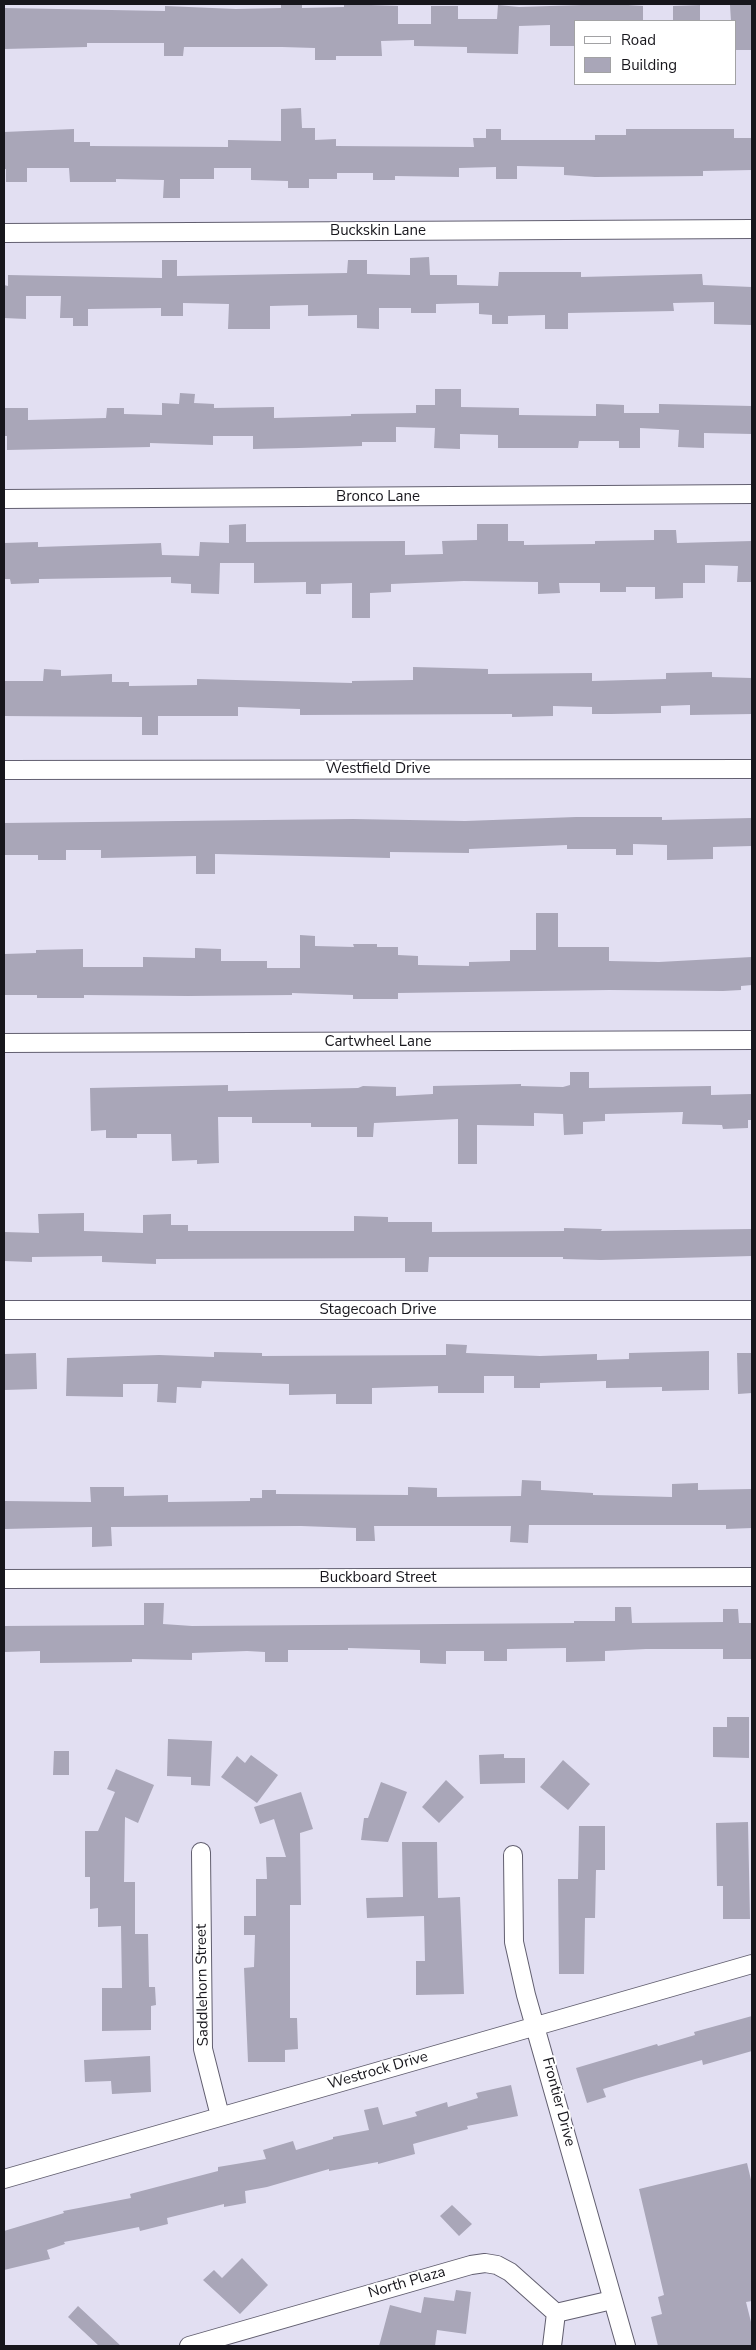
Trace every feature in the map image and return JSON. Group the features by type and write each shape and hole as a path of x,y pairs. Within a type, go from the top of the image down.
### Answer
{"street":[{"name":"Buckskin Lane","path":"4,232 752,229"},
{"name":"Bronco Lane","path":"4,499 752,494"},
{"name":"Westfield Drive","path":"4,770 752,769"},
{"name":"Cartwheel Lane","path":"4,1043 752,1040"},
{"name":"Stagecoach Drive","path":"4,1310 752,1310"},
{"name":"Buckboard Street","path":"4,1580 752,1577"},
{"name":"Saddlehorn Street","path":"201,1852 203,2049 220,2116"},
{"name":"Frontier Drive","path":"513,1855 514,1942 526,1995 626,2346"},
{"name":"Westrock Drive","path":"4,2178 752,1964"},
{"name":"North Plaza","path":"189,2346 485,2263 497,2265 510,2272 556,2313"},
{"path":"552,2346 556,2313 612,2300"}],"building":[{"path":"281,4 302,4 302,8 344,7 344,4 398,6 398,24 431,24 431,6 458,6 458,19 497,19 498,5 519,7 613,4 643,6 643,20 574,20 574,46 550,46 550,25 519,26 518,54 467,53 467,47 414,46 414,40 381,41 382,56 336,56 336,60 315,60 315,48 184,47 183,56 164,56 164,43 87,43 87,47 4,49 4,8 165,11 165,6 236,9 281,8"},
{"path":"700,5 700,20 673,20 673,6"},
{"path":"730,5 752,5 752,50 736,50 736,20 731,20"},
{"path":"301,108 302,128 315,128 315,140 336,139 336,146 474,147 473,138 486,138 486,129 501,129 501,140 595,140 595,135 626,135 626,129 734,129 734,138 752,138 752,170 703,171 703,176 595,177 564,175 564,167 517,166 517,179 496,179 496,167 459,168 459,177 395,176 395,180 373,180 373,173 337,173 337,179 309,179 309,188 288,188 288,181 251,180 251,168 214,168 214,179 180,179 180,198 163,198 164,180 116,179 116,182 70,182 69,168 27,168 27,182 6,182 4,132 74,129 74,142 90,142 90,146 228,147 228,140 281,141 281,109"},
{"path":"429,257 430,275 457,275 457,285 498,286 499,272 581,272 581,277 702,274 703,285 752,287 752,325 714,324 714,302 673,303 674,311 568,313 568,329 545,329 545,315 508,316 508,324 492,324 492,315 479,314 479,303 436,304 436,313 411,313 411,308 379,308 379,329 357,328 357,315 308,316 308,305 270,306 270,329 228,329 229,304 183,303 183,316 161,316 161,308 88,309 88,326 73,326 73,318 60,318 61,296 26,296 26,319 4,318 4,285 8,286 8,275 162,278 162,260 177,260 177,276 347,273 348,260 367,260 367,274 410,275 410,258"},
{"path":"435,389 461,389 461,407 519,408 519,415 596,416 596,404 624,405 624,413 659,413 659,404 752,406 752,434 704,433 704,448 678,447 679,430 640,428 640,448 619,448 619,441 579,441 578,448 498,448 498,435 460,434 460,449 434,448 435,428 396,427 396,442 362,442 362,446 253,449 253,436 213,436 213,445 150,443 150,447 7,450 7,436 4,436 4,408 28,408 28,420 106,418 107,408 124,408 124,414 162,415 162,403 179,404 180,393 195,394 194,403 214,404 214,408 274,407 274,418 351,416 351,414 416,413 416,405 435,405"},
{"path":"246,524 246,542 405,541 405,555 443,554 442,541 477,540 477,524 508,524 508,541 524,541 524,545 595,544 595,541 654,540 654,530 676,530 677,543 752,541 752,582 737,582 738,566 705,565 705,583 683,583 683,598 655,599 655,587 626,587 626,592 600,592 600,583 559,583 560,593 538,594 538,582 464,581 391,584 391,592 370,593 370,618 352,618 352,583 321,584 321,594 306,594 306,582 254,583 254,563 220,563 219,594 191,593 191,584 171,583 171,577 39,579 39,583 11,584 10,579 4,579 4,543 38,542 38,547 161,543 162,555 199,556 200,542 229,543 229,525"},
{"path":"413,667 488,669 488,674 592,673 592,681 666,679 666,673 712,672 712,677 752,678 752,714 690,715 690,705 661,706 661,713 611,714 592,714 592,707 553,706 553,716 512,717 512,714 300,715 300,709 238,707 238,716 158,716 158,735 142,735 142,717 4,716 4,681 43,681 44,669 61,670 61,676 112,674 112,682 129,682 129,686 197,685 197,679 352,683 352,681 413,680"},
{"path":"576,817 662,817 662,820 752,818 752,846 713,847 713,859 667,860 667,845 633,844 633,855 616,855 616,849 567,849 567,845 469,849 469,853 390,852 390,858 215,854 215,874 196,874 196,856 101,858 101,850 66,850 66,860 38,860 38,855 4,855 4,823 353,819 465,821"},
{"path":"536,913 558,913 558,947 609,947 609,961 659,962 752,957 752,985 741,986 741,990 723,991 610,990 398,993 398,999 353,999 353,995 292,993 292,995 188,996 84,995 84,998 37,998 37,995 4,995 4,954 36,953 36,950 83,949 83,967 143,967 143,957 195,958 195,948 221,949 221,961 267,961 267,968 300,968 300,935 315,936 315,946 354,947 353,944 377,944 377,947 398,947 398,955 418,956 418,965 469,966 469,962 510,961 510,950 536,950"},
{"path":"570,1072 589,1072 589,1088 711,1086 711,1095 752,1094 752,1120 748,1120 748,1128 723,1129 722,1125 682,1124 683,1112 605,1114 605,1121 583,1122 583,1134 564,1135 563,1114 534,1113 534,1126 477,1125 477,1164 458,1164 458,1119 374,1123 373,1137 357,1137 357,1127 311,1127 311,1123 252,1123 252,1117 218,1117 219,1163 197,1164 197,1160 172,1161 171,1134 137,1134 137,1138 106,1138 106,1130 91,1131 90,1088 228,1085 228,1091 358,1088 363,1086 396,1087 396,1096 433,1094 433,1086 521,1084 521,1086 563,1087 570,1085"},
{"path":"84,1213 84,1231 143,1233 143,1215 171,1214 171,1225 188,1225 188,1231 354,1231 354,1216 388,1217 388,1222 432,1222 432,1232 564,1231 564,1228 602,1229 601,1231 752,1229 752,1256 601,1260 563,1259 563,1257 429,1257 428,1272 405,1272 405,1258 156,1259 156,1264 102,1262 102,1256 32,1257 32,1262 4,1261 4,1232 39,1233 38,1214"},
{"path":"446,1344 467,1345 466,1353 540,1356 597,1354 597,1360 629,1359 629,1353 709,1351 709,1390 662,1391 662,1387 606,1388 606,1381 540,1383 540,1388 514,1388 514,1376 484,1376 484,1393 438,1393 438,1386 372,1388 372,1404 336,1404 336,1394 289,1395 289,1384 202,1381 201,1388 177,1387 176,1403 157,1402 158,1384 123,1384 123,1397 66,1396 67,1358 159,1355 214,1357 214,1352 262,1353 262,1356 446,1355"},
{"path":"36,1353 37,1389 4,1390 4,1354"},
{"path":"737,1353 752,1353 752,1393 738,1394"},
{"path":"522,1480 541,1481 541,1490 593,1493 593,1495 672,1497 672,1484 698,1483 698,1490 752,1489 752,1528 726,1529 726,1525 529,1525 528,1543 510,1542 511,1526 374,1526 375,1541 356,1541 356,1528 301,1526 111,1527 112,1546 92,1547 92,1527 4,1529 4,1501 91,1502 90,1487 124,1487 124,1496 168,1495 168,1502 250,1501 250,1498 262,1498 262,1490 276,1490 276,1494 408,1495 408,1487 437,1488 437,1497 521,1496"},
{"path":"144,1603 164,1603 163,1624 192,1626 574,1623 574,1621 615,1621 615,1607 631,1607 632,1623 723,1622 723,1609 738,1609 739,1623 752,1623 752,1659 723,1659 723,1649 646,1649 605,1651 605,1661 566,1662 566,1648 507,1649 507,1661 484,1661 484,1651 446,1651 446,1664 420,1663 420,1650 348,1648 348,1650 288,1650 288,1662 265,1662 265,1652 247,1651 192,1653 192,1660 132,1659 132,1662 40,1663 40,1651 4,1652 4,1626 144,1625"},
{"path":"727,1717 749,1717 749,1758 713,1757 713,1727 727,1727"},
{"path":"168,1739 212,1741 210,1786 191,1785 191,1777 167,1776"},
{"path":"54,1751 69,1751 69,1775 53,1775"},
{"path":"504,1754 504,1758 525,1758 525,1783 480,1784 479,1755"},
{"path":"251,1755 278,1775 257,1803 221,1777 237,1756 245,1763"},
{"path":"563,1760 590,1784 568,1810 540,1787"},
{"path":"116,1769 154,1785 138,1823 125,1817 124,1882 135,1882 135,1934 148,1934 149,1987 155,1987 156,2005 151,2006 151,2030 102,2031 102,1988 122,1988 121,1926 98,1927 98,1908 90,1909 90,1877 85,1877 85,1831 98,1831 115,1792 107,1789"},
{"path":"446,1780 464,1797 439,1823 422,1807"},
{"path":"381,1782 407,1792 388,1842 361,1840 364,1818 368,1818"},
{"path":"301,1792 313,1829 300,1833 301,1905 290,1905 290,2018 297,2018 298,2049 285,2050 285,2062 248,2062 244,1968 254,1967 255,1935 244,1935 244,1916 256,1916 256,1879 267,1879 266,1857 286,1857 274,1819 260,1824 254,1807"},
{"path":"748,1822 750,1919 723,1919 723,1886 717,1886 716,1823"},
{"path":"579,1826 605,1826 605,1870 596,1870 595,1918 585,1918 584,1974 559,1974 558,1879 578,1879"},
{"path":"402,1842 437,1842 438,1898 460,1897 464,1994 416,1995 416,1961 425,1961 424,1916 367,1918 366,1898 403,1897"},
{"path":"752,2016 752,2051 703,2065 702,2060 603,2089 606,2097 587,2103 576,2068 657,2044 658,2046 695,2035 694,2032"},
{"path":"150,2056 151,2092 112,2094 111,2081 85,2082 84,2060"},
{"path":"511,2085 518,2116 467,2126 468,2129 413,2144 415,2154 378,2164 378,2162 329,2171 329,2169 267,2187 245,2191 246,2203 224,2207 224,2204 167,2218 168,2224 140,2231 139,2227 64,2242 65,2244 47,2250 50,2259 4,2270 4,2231 64,2213 63,2211 131,2198 130,2194 218,2171 218,2167 266,2159 263,2150 293,2141 296,2150 333,2139 333,2137 369,2130 364,2110 378,2107 383,2125 417,2116 415,2112 447,2102 448,2107 478,2098 476,2093"},
{"path":"747,2163 752,2184 752,2301 746,2302 752,2326 752,2346 658,2346 651,2317 662,2314 658,2297 664,2295 639,2189"},
{"path":"452,2205 472,2224 459,2236 440,2216"},
{"path":"242,2258 268,2285 240,2314 203,2280 214,2270 222,2278"},
{"path":"456,2290 471,2292 466,2334 437,2330 435,2346 379,2346 390,2305 421,2313 424,2297 454,2301"},
{"path":"78,2306 121,2346 99,2346 68,2317"}]}
